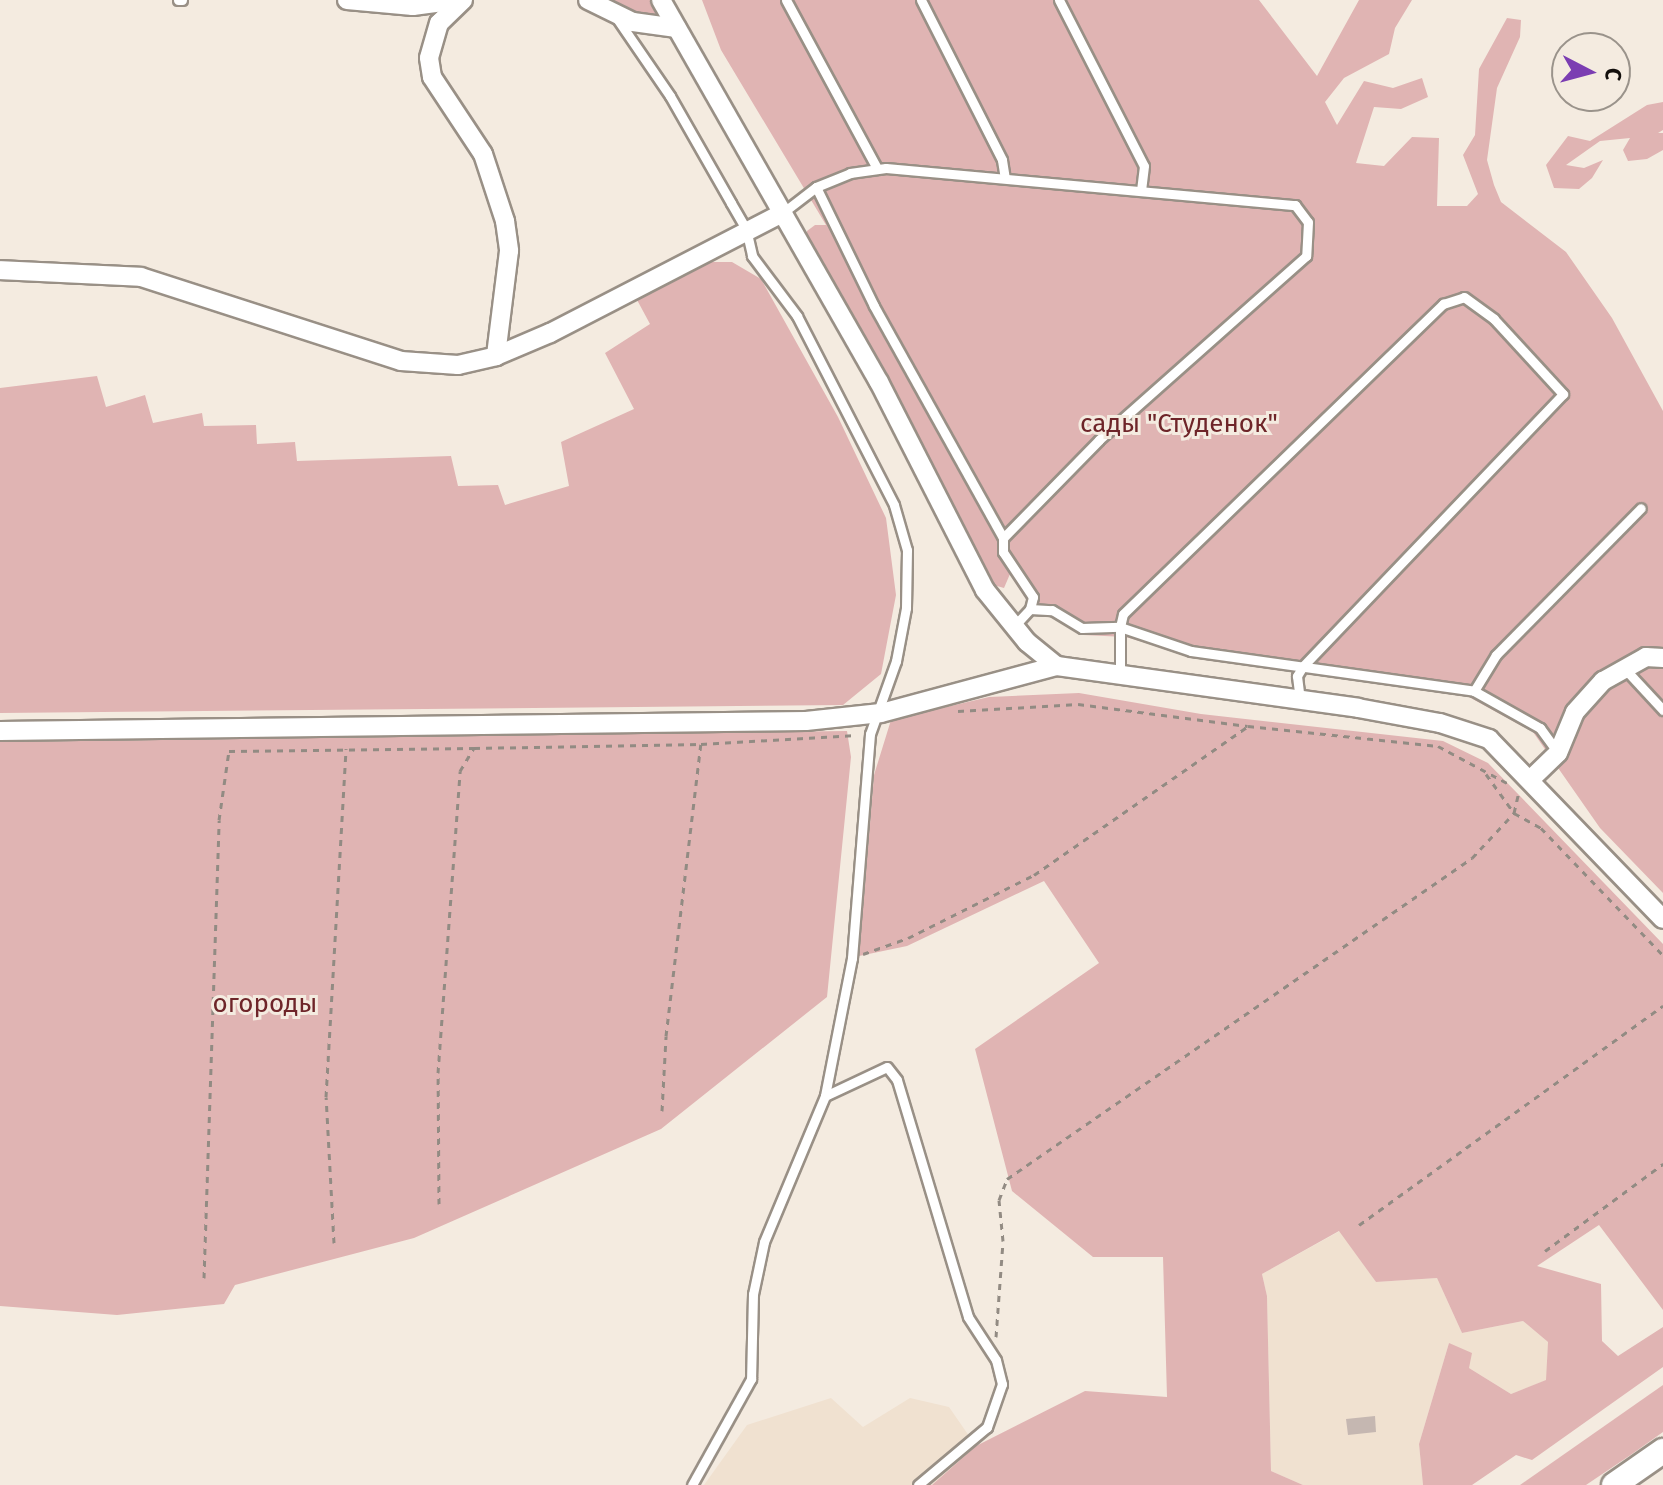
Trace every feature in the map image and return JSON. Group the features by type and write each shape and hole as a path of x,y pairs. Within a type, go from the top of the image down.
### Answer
{"street":[{"path":"347,0 388,6 461,0"},
{"path":"461,0 439,23 429,58 432,77 483,154 505,221 509,251 496,356"},
{"path":"588,0 633,22 677,28"},
{"path":"661,0 879,382 985,590 1014,626 1057,666"},
{"path":"0,270 141,277 401,361 458,365 496,356 639,290 746,229 781,214"},
{"path":"1531,779 1558,753 1575,712 1603,681 1646,657 1663,658"},
{"path":"0,731 700,724 881,713 1057,666 1120,678 1440,723 1489,739 1663,919"},
{"path":"1614,1485 1663,1451"}],"lane":[{"path":"786,0 877,168"},
{"path":"921,0 1002,160 1005,178"},
{"path":"1059,0 1144,166 1141,189"},
{"path":"606,10 641,48 746,229 752,256 797,316 894,505 907,550 906,608 881,713 870,734 852,958 825,1096 764,1242 753,1294 751,1379 692,1485"},
{"path":"781,214 816,187 877,168 1295,205 1308,222 1306,256 1099,440 1003,538"},
{"path":"816,187 874,306 1003,538 1003,552 1033,597 1030,609 1014,626"},
{"path":"1120,678 1123,614 1443,304 1464,297 1494,319 1563,394 1303,666 1297,676 1300,701"},
{"path":"1474,691 1496,655 1641,508"},
{"path":"1030,609 1052,610 1082,628 1120,627 1191,651 1474,691 1540,728 1558,753"},
{"path":"1625,669 1663,710"},
{"path":"825,1096 887,1067 897,1080 968,1317 996,1360 1002,1384 987,1427 918,1485"}],"path":[{"path":"945,714 976,707 1078,704 1438,746 1519,790 1514,813 1472,858 1007,1179 999,1200 1003,1241 996,1360"},
{"path":"852,958 908,938 1034,875 1248,726"},
{"path":"204,1278 219,820 229,751 701,744 870,734"},
{"path":"662,1111 666,1036 701,744"},
{"path":"439,1204 438,1073 460,771 474,748"},
{"path":"334,1243 326,1097 346,749"},
{"path":"1483,770 1514,813 1541,828 1663,955"},
{"path":"1359,1225 1663,1006"},
{"path":"1545,1251 1663,1164"}],"shaded area":[{"path":"1340,1231 1376,1282 1437,1278 1462,1333 1523,1321 1548,1342 1547,1380 1511,1394 1469,1368 1449,1343 1419,1444 1423,1485 1303,1485 1271,1471 1267,1296 1262,1274"},
{"path":"831,1398 863,1427 910,1398 949,1407 976,1446 932,1485 704,1485 747,1425"}],"green space":[{"path":"606,0 651,0 658,13 649,18"},
{"name":"сады \"Студенок\"","path":"702,0 1259,0 1317,76 1359,0 1412,0 1395,28 1389,54 1344,78 1325,102 1337,125 1364,81 1393,88 1422,78 1428,97 1401,109 1374,107 1356,163 1384,166 1412,137 1439,138 1437,206 1467,206 1478,194 1463,155 1475,135 1479,69 1507,18 1521,20 1520,37 1497,88 1487,160 1494,185 1501,202 1566,252 1612,318 1663,411 1663,893 1600,828 1533,732 1469,697 1189,656 1126,637 1083,635 1026,599 1010,574 1004,588 990,584 806,243 807,231 815,225 826,225 721,50"},
{"path":"1663,102 1663,130 1658,133 1663,133 1663,150 1647,159 1628,161 1623,150 1630,138 1600,141 1566,165 1584,168 1603,160 1592,178 1579,189 1554,188 1546,165 1568,136 1590,141 1647,105"},
{"path":"706,262 732,262 761,279 838,417 886,518 896,595 881,674 843,705 0,713 0,388 97,376 106,407 145,395 153,423 202,413 204,426 256,425 257,444 295,442 297,461 451,456 458,486 498,485 505,505 569,486 561,442 634,409 605,353 650,324 636,298"},
{"path":"1079,693 1201,714 1443,741 1488,763 1663,944 1663,1310 1599,1225 1537,1266 1601,1284 1602,1341 1618,1356 1663,1327 1663,1367 1532,1460 1516,1455 1472,1485 1423,1485 1419,1444 1449,1343 1472,1353 1469,1368 1511,1394 1546,1380 1548,1342 1523,1321 1462,1333 1437,1278 1376,1282 1339,1231 1262,1274 1267,1296 1271,1471 1303,1485 932,1485 976,1446 1085,1391 1167,1397 1163,1257 1093,1257 1012,1191 975,1049 1099,963 1044,881 907,946 859,956 874,775 891,720 989,697"},
{"name":"огороды","path":"847,731 851,757 827,997 661,1129 414,1238 235,1285 224,1304 117,1315 0,1306 0,742"},
{"path":"1663,1385 1663,1432 1632,1454 1586,1485 1520,1485"}],"building":[{"path":"1375,1416 1376,1432 1348,1435 1346,1419"}]}
